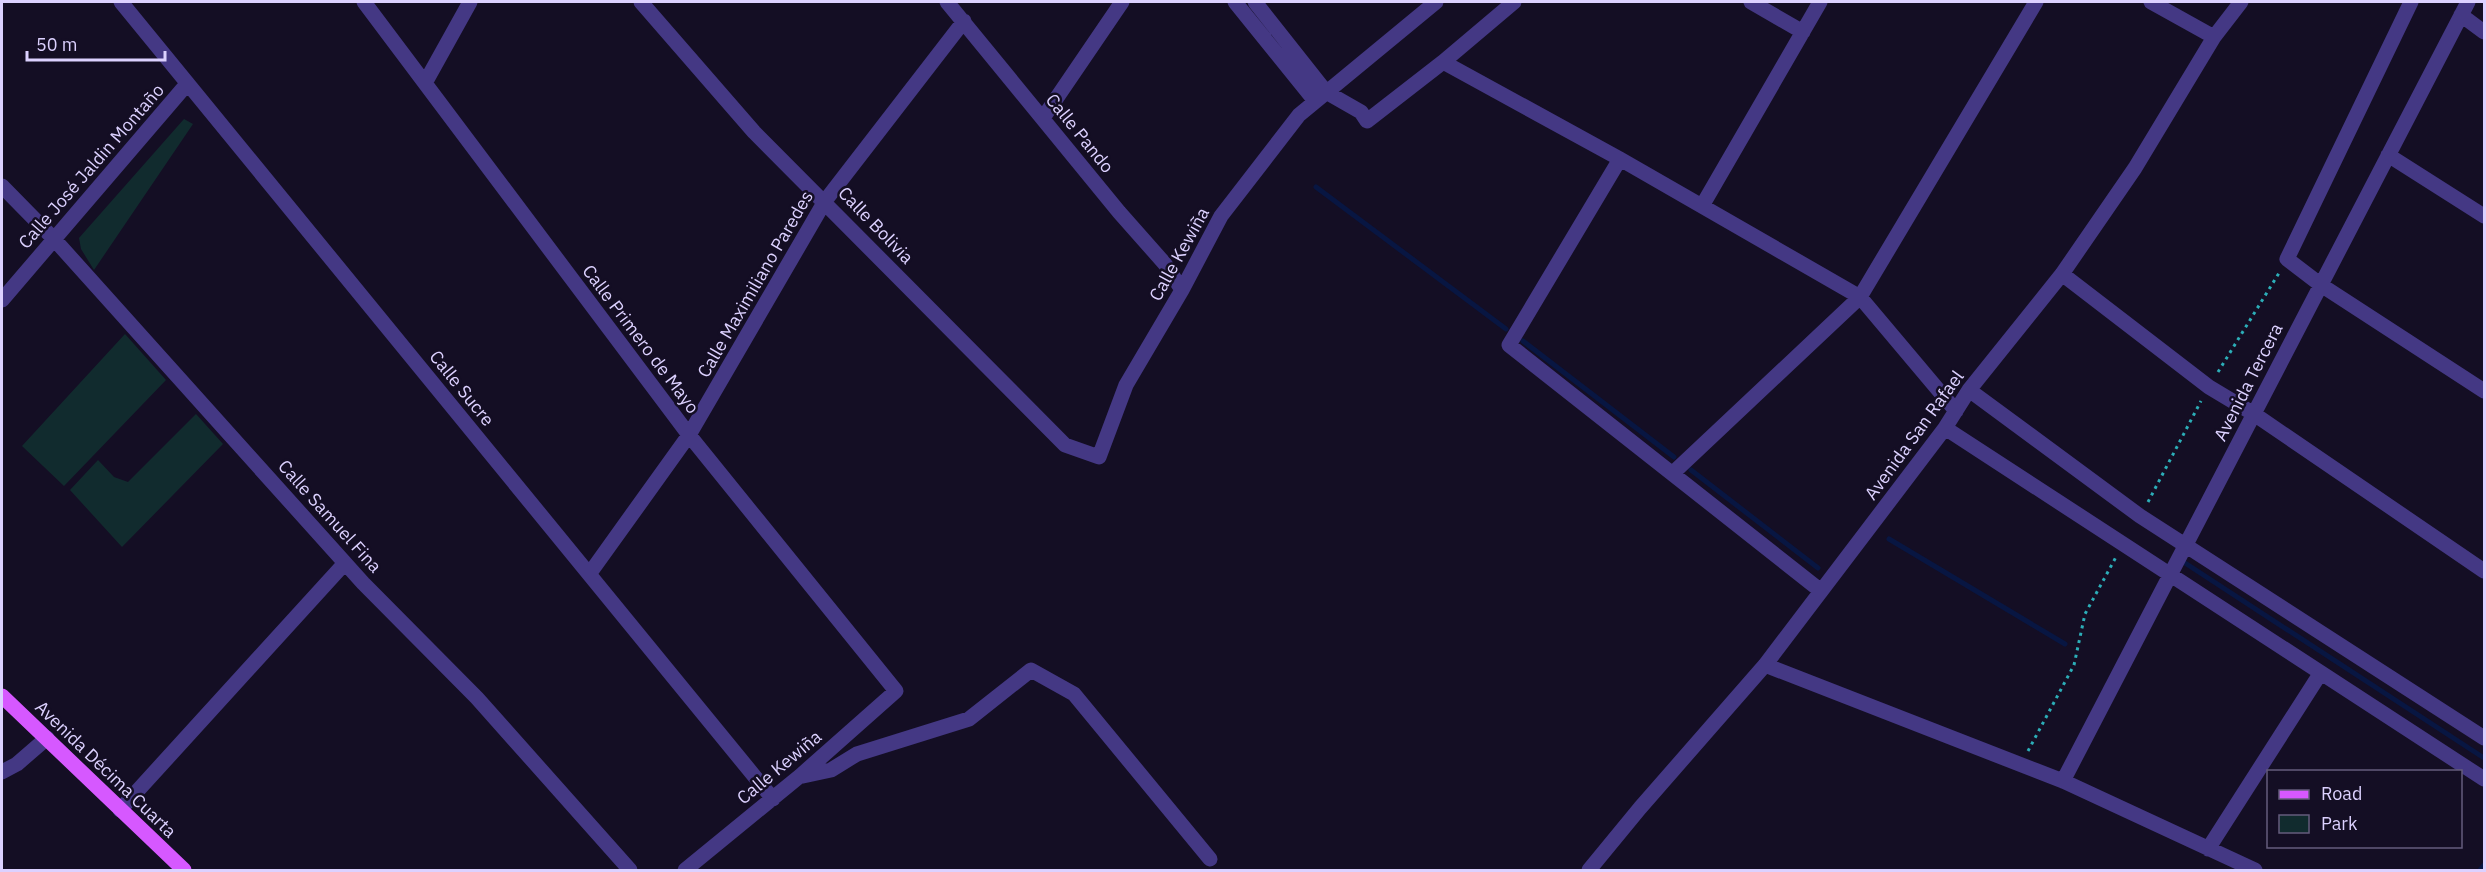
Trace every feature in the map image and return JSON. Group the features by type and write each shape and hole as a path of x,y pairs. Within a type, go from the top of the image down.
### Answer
{"main road":[{"name":"Avenida Décima Cuarta","path":"2,696 184,870"}],"street":[{"name":"Calle Sucre","path":"121,2 773,799"},
{"name":"Calle Primero de Mayo","path":"364,2 689,435 896,692"},
{"path":"425,83 470,2"},
{"name":"Calle Bolivia","path":"641,2 754,132 825,201 1065,446 1099,457"},
{"name":"Calle Pando","path":"947,2 1119,212 1165,264 1182,290"},
{"path":"1043,118 1122,2"},
{"path":"1235,2 1321,96 1361,112 1367,122 1514,2"},
{"path":"1254,2 1321,96"},
{"name":"Calle Kewiña","path":"1099,457 1126,385 1182,290 1221,216 1299,115 1436,2"},
{"path":"1751,2 1803,32"},
{"path":"1702,206 1821,2"},
{"path":"1673,473 1860,297 2036,2"},
{"path":"2151,2 2214,37"},
{"name":"Avenida San Rafael","path":"1589,870 1765,665 1945,428 1969,390 2062,274 2135,168 2214,37 2241,2"},
{"path":"2411,2 2287,259 2321,285 2484,391"},
{"name":"Avenida Tercera","path":"2063,781 2468,2"},
{"path":"2461,15 2484,32"},
{"name":"Calle Maximiliano Paredes","path":"590,573 689,435 825,201 964,21"},
{"path":"1443,62 1620,159 1860,297 1956,411"},
{"name":"Calle José Jaldin Montaño","path":"2,300 187,84"},
{"path":"2388,154 2484,216"},
{"path":"1620,159 1509,345 1821,591"},
{"name":"Calle Samuel Fina","path":"2,186 54,239 345,563 477,698 630,870"},
{"path":"2062,274 2209,387 2254,414 2484,571"},
{"path":"1969,390 2140,516 2484,738"},
{"path":"1945,428 2320,674 2484,778"},
{"path":"120,810 345,563"},
{"path":"1765,665 2063,781 2255,870"},
{"path":"800,776 831,770 857,754 969,719 1031,670 1074,694 1210,859"},
{"path":"2208,849 2320,674"},
{"name":"Calle Kewiña","path":"685,870 773,799 896,692"},
{"path":"2,772 17,764 47,738"}],"green space":[{"path":"184,119 193,124 94,270 81,249 79,238"},
{"path":"125,334 166,380 64,486 22,446"},
{"path":"196,414 223,444 122,547 70,490 98,460 114,477 128,482"}],"waterway":[{"path":"1316,187 1506,329"},
{"path":"1523,341 1674,457"},
{"path":"1691,470 1818,568"},
{"path":"1889,539 2065,644"},
{"path":"2182,561 2484,758"},
{"path":"2480,870 2484,865"}]}
